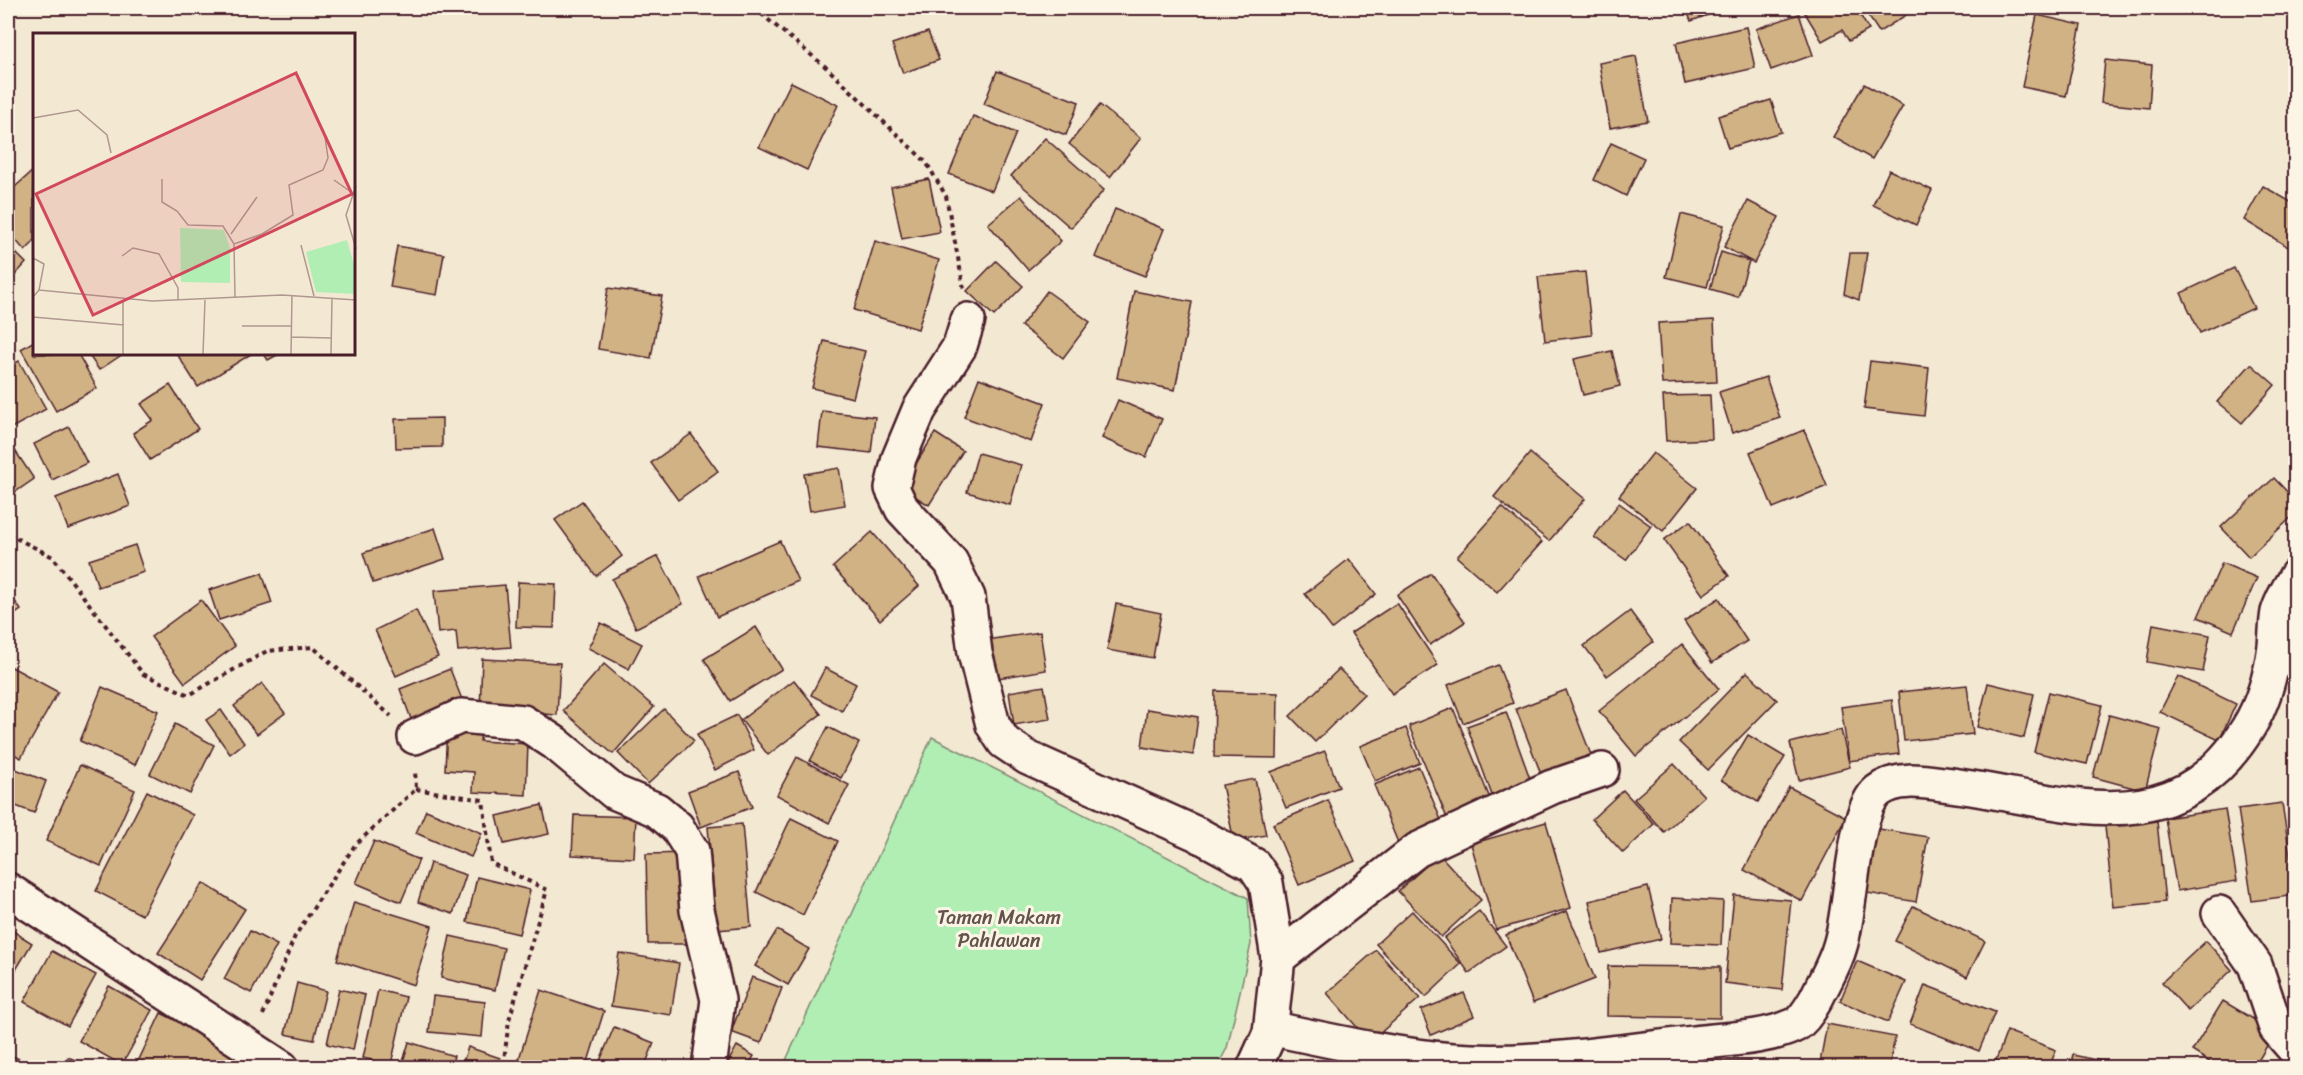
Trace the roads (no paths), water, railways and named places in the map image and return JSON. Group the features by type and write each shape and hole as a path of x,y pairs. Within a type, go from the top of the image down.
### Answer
{"street":[{"path":"968,320 960,346 919,410 899,458 892,488 902,509 951,562 968,597 975,653 993,725 1004,742 1028,758 1197,834 1254,865 1266,883 1278,958 1270,1033 1254,1068"},
{"path":"1270,1033 1279,1030 1364,1048 1454,1060 1611,1053 1735,1038 1797,1025 1819,994 1840,946 1852,891 1859,827 1876,792 1898,782 1977,787 2096,808 2130,809 2170,799 2206,779 2247,729 2267,691 2277,615 2282,599 2295,576"},
{"path":"415,737 461,716 523,722 555,743 614,792 657,810 677,827 692,851 697,910 718,1000 709,1068"},
{"path":"1278,958 1417,850 1552,787 1602,770"},
{"path":"8,890 279,1067"},
{"path":"2219,913 2255,965 2276,1028 2295,1051"},
{"path":"2289,1068 2295,1060"}],"park label":[{"name":"Taman Makam Pahlawan","path":"999,928"}]}
